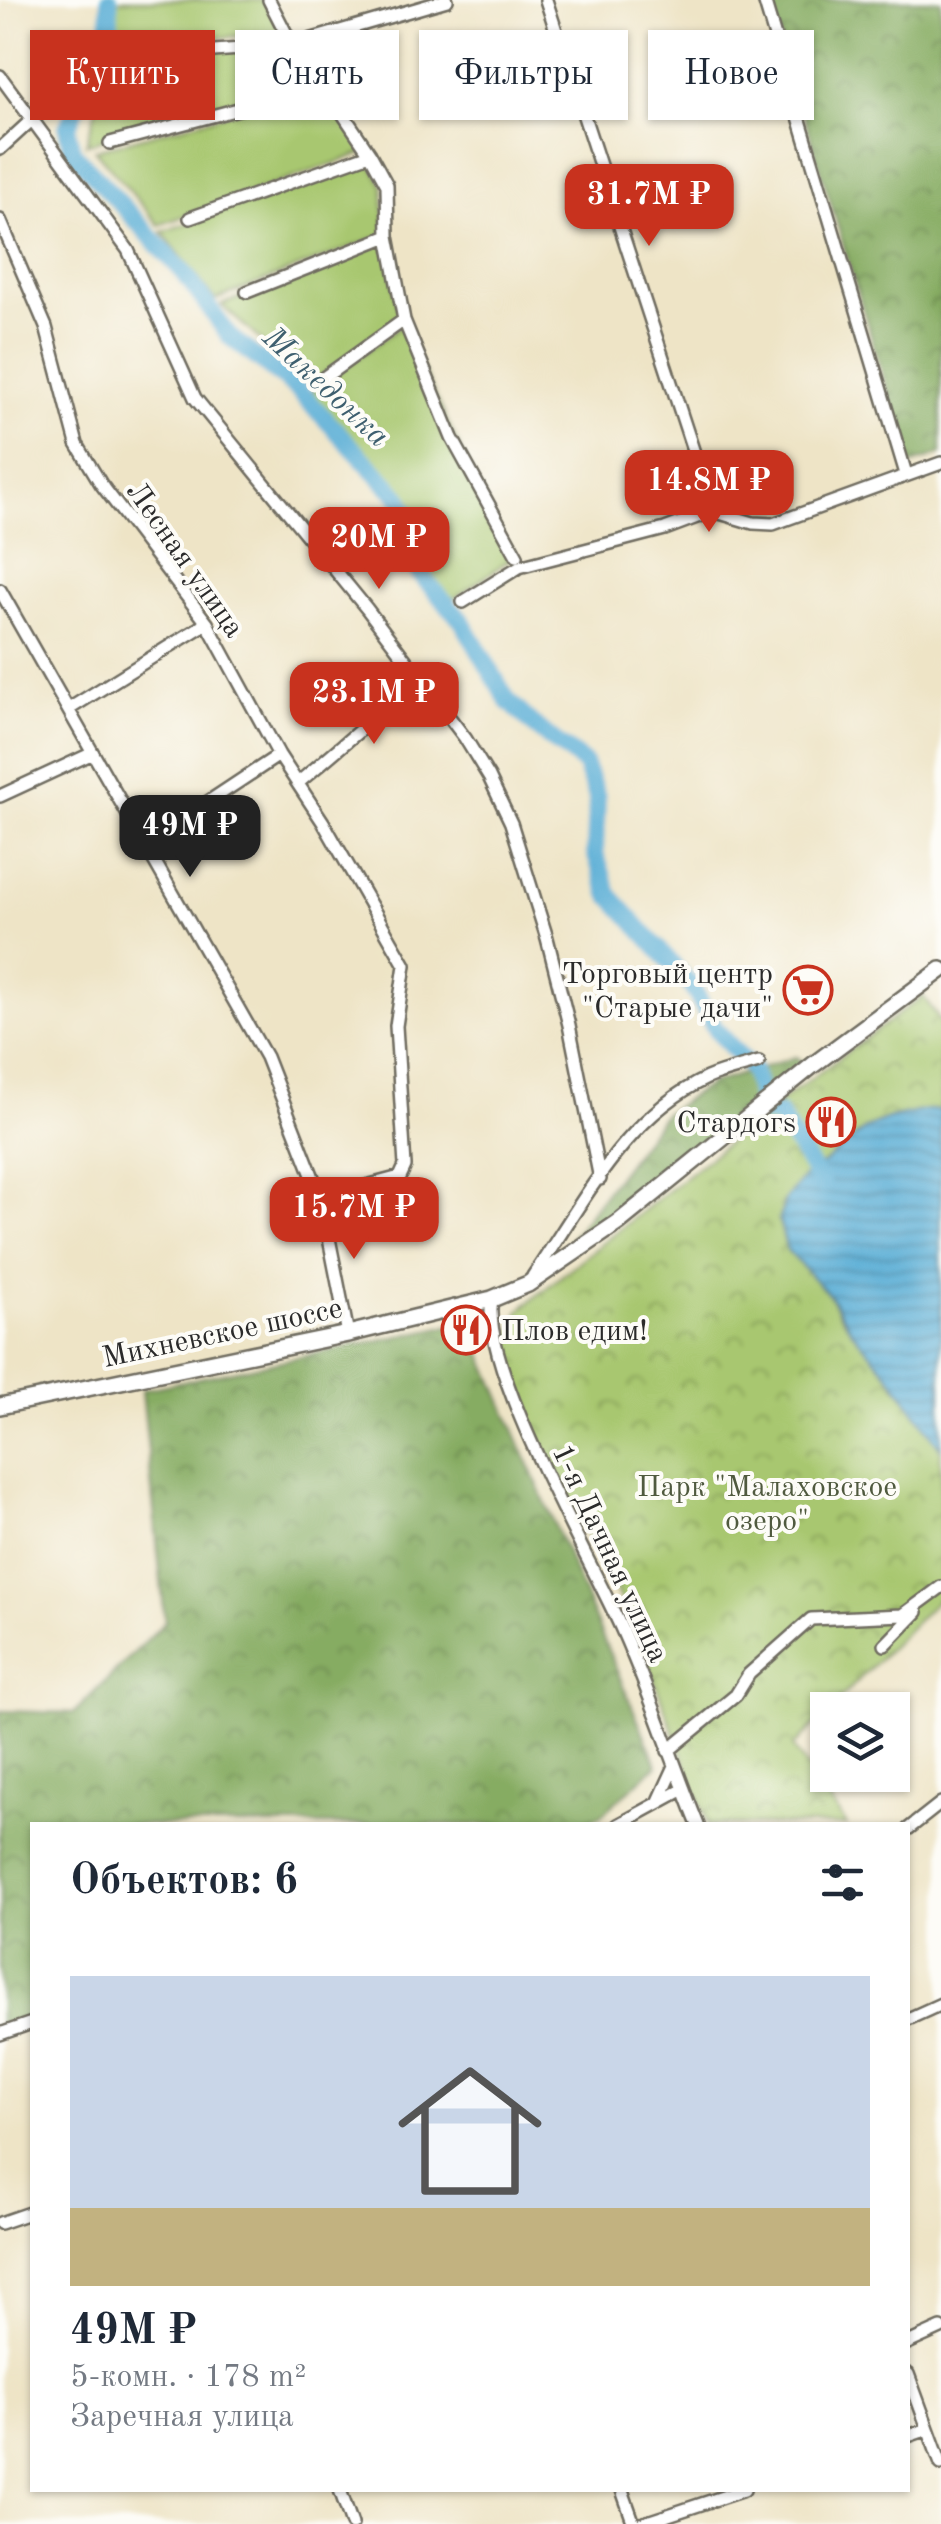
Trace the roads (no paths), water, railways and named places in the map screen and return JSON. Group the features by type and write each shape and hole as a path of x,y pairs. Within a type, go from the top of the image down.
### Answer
{"main road":[{"name":"Михневское шоссе","path":"0,1406 348,1334 492,1299 528,1284 618,1222 806,1071 941,970"}],"street":[{"path":"269,0 284,30"},
{"path":"346,30 447,0"},
{"path":"546,0 713,511"},
{"path":"764,0 906,474"},
{"path":"0,76 128,250 195,398 420,679 465,738 495,789 511,823 564,1008 600,1179"},
{"path":"110,143 235,110"},
{"path":"348,120 387,185 388,236 404,320 452,438 516,556"},
{"path":"0,149 33,121"},
{"path":"190,218 370,154"},
{"name":"Лесная улица","path":"0,220 46,327 78,444 101,484 207,623 279,755 405,965 396,1026 405,1166 400,1177 321,1198"},
{"path":"247,292 388,236"},
{"path":"322,378 404,320"},
{"path":"464,602 518,567 665,529 713,511 754,524 773,524 941,463"},
{"path":"0,590 266,1057 321,1198 348,1334"},
{"path":"69,709 207,623"},
{"path":"298,783 420,679"},
{"path":"0,796 93,753"},
{"path":"146,843 279,755"},
{"path":"528,1284 600,1179 610,1158 657,1110 706,1078 759,1062"},
{"name":"1-я Дачная улица","path":"492,1299 490,1310 498,1349 529,1436 623,1631 697,1822"},
{"path":"668,1751 736,1695 749,1674 810,1619 903,1615 941,1590"},
{"path":"884,1645 941,1590"},
{"path":"658,1803 675,1766"},
{"path":"623,1822 684,1789"},
{"path":"910,1827 941,1803"},
{"path":"910,2017 941,2004"},
{"path":"0,2034 30,2024"},
{"path":"0,2223 30,2213"},
{"path":"910,2341 941,2328"},
{"path":"910,2380 941,2464"},
{"path":"910,2435 928,2430"},
{"path":"341,2492 352,2524"},
{"path":"623,2492 644,2523 738,2492"}],"water":[{"path":"926,1110 941,1110 941,1449 830,1296 787,1250 779,1220 785,1200 810,1169 823,1164 866,1128"}],"waterway":[{"name":"Македонка","path":"109,0 110,33 67,128 72,151 184,273 230,337 298,390 399,497 416,532 418,572 462,621 508,701 584,763 597,797 595,853 609,894 691,985 716,1030 752,1069 765,1113 779,1115 822,1185"}],"place":[{"name":"Торговый центр \"Старые дачи\"","path":"808,990"},
{"name":"Стардогs","path":"831,1122"},
{"name":"Плов едим!","path":"466,1330"}],"park label":[{"name":"Парк \"Малаховское озеро\"","path":"767,1503"}]}
